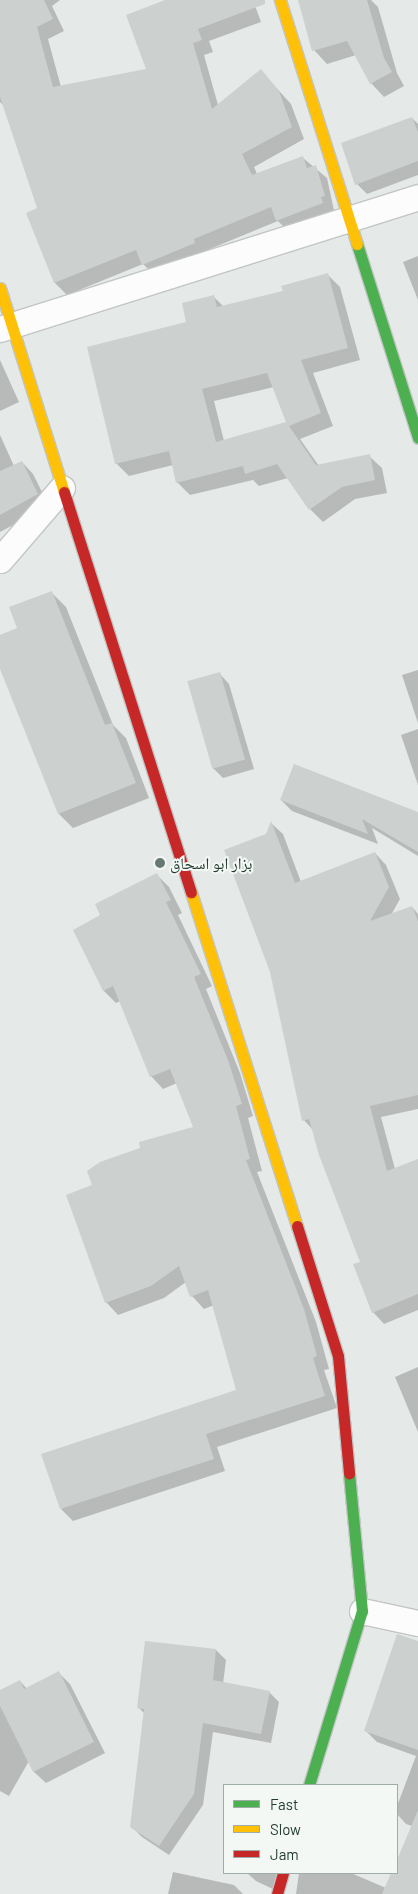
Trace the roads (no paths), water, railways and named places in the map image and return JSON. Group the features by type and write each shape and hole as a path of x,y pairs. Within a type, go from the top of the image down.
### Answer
{"street":[{"path":"280,0 418,438"},
{"path":"5,327 418,197"},
{"path":"0,288 5,327 62,488 338,1356 362,1611 309,1784"},
{"path":"0,560 62,488"},
{"path":"362,1611 418,1623"},
{"path":"277,1894 283,1874"}],"place":[{"name":"بزار ابو اسحاق","path":"160,863"}]}
